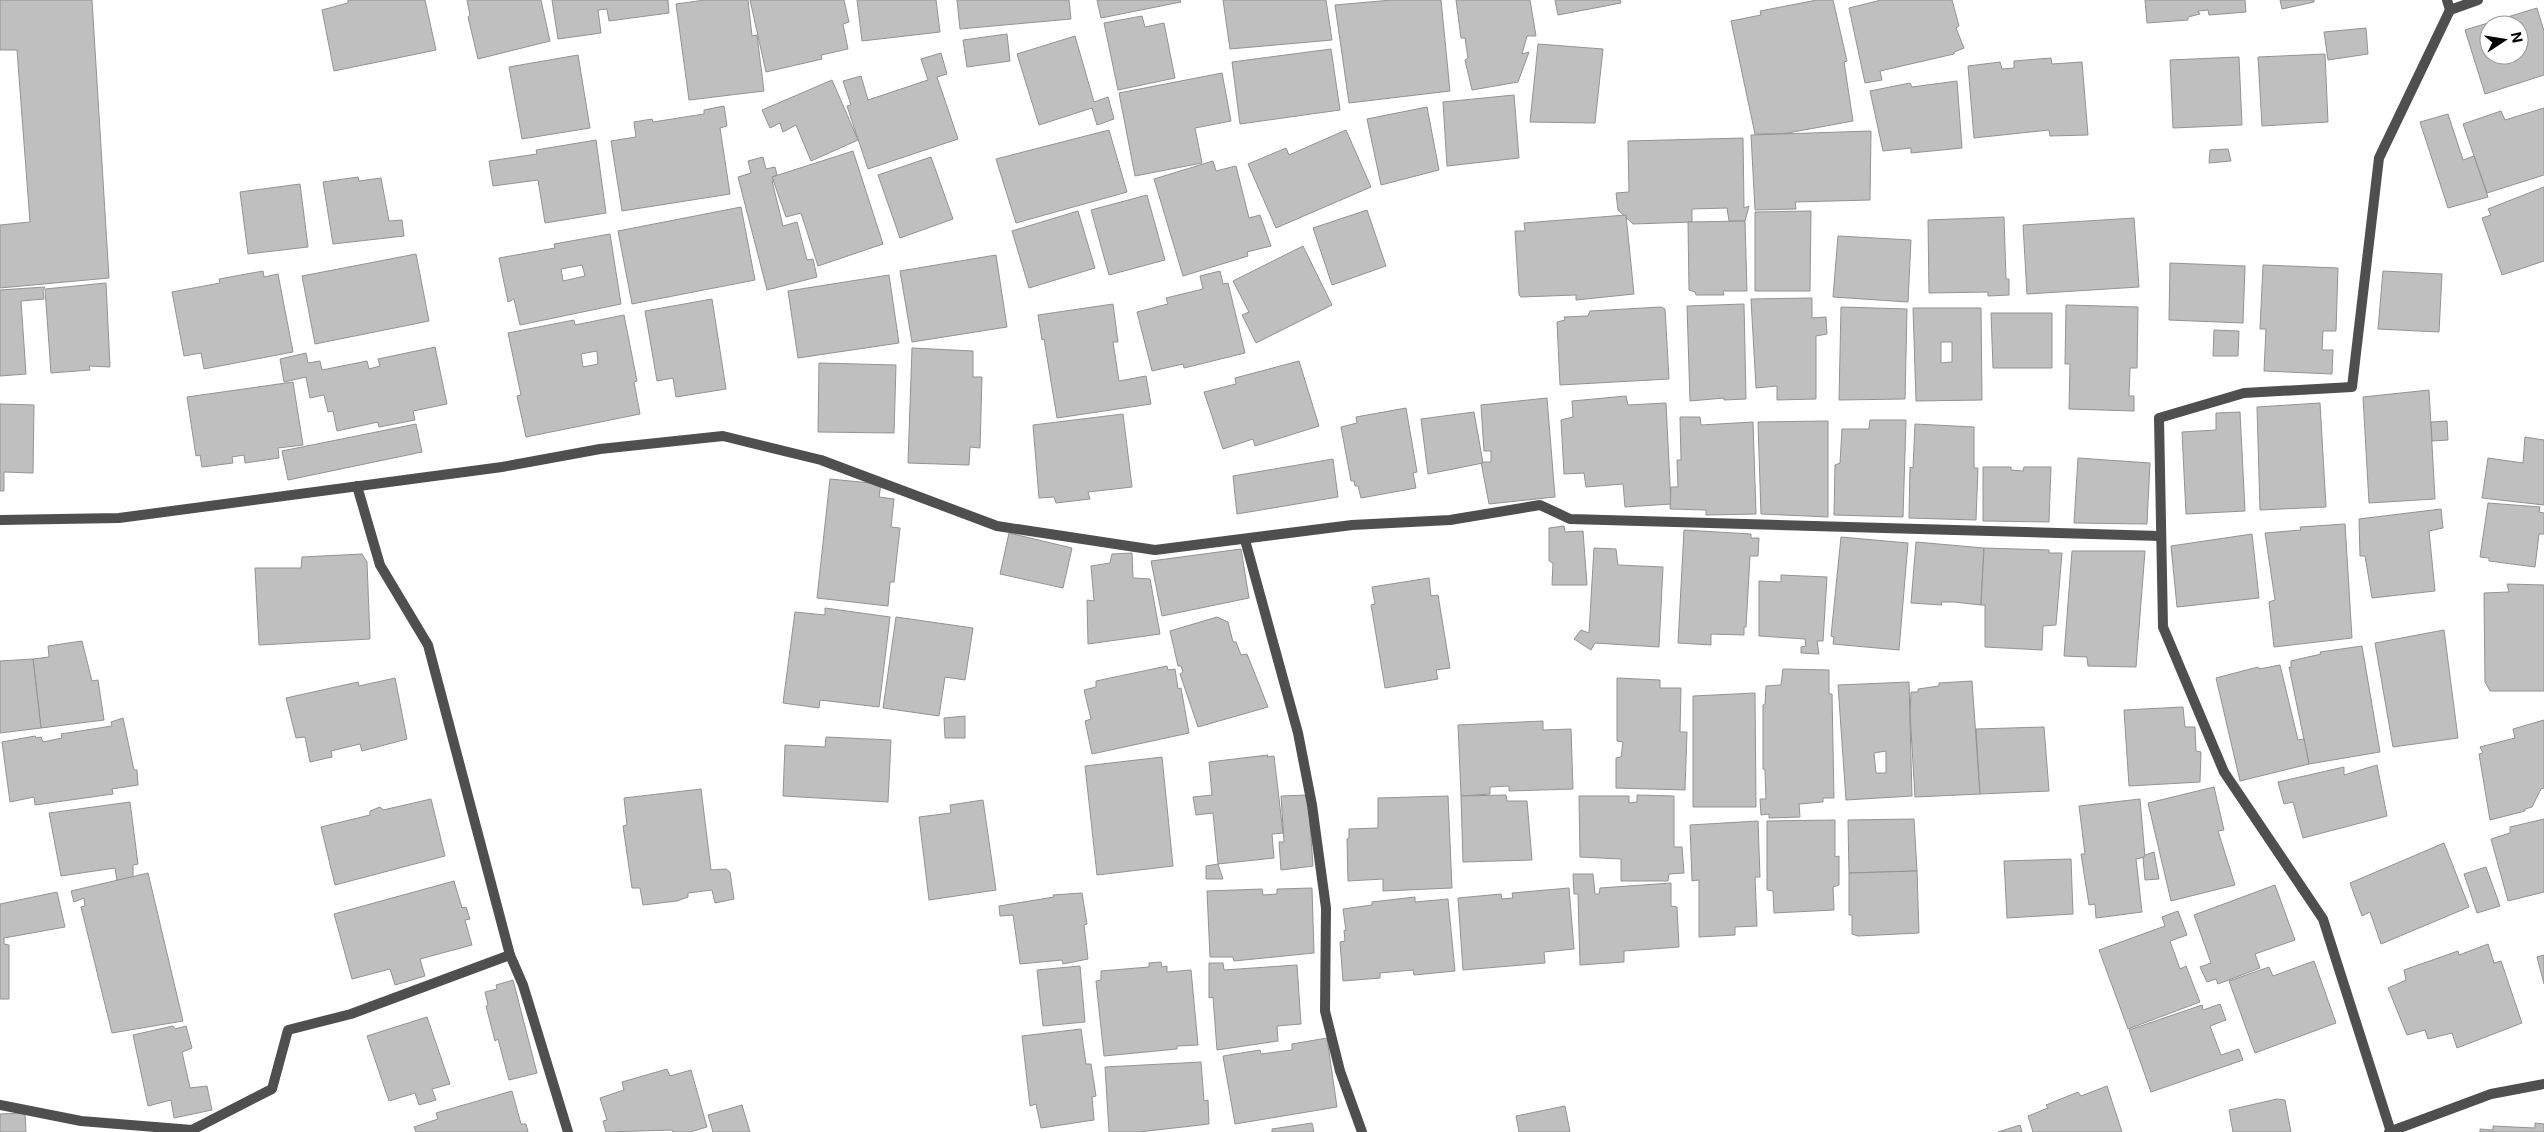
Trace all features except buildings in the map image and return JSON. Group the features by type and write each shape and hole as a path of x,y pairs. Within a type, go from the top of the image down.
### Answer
{"street":[{"path":"2478,0 2448,5 2379,158 2352,387 2244,393 2159,418 2163,627 2224,772 2323,919 2390,1132 2491,1094 2544,1084"},
{"path":"0,520 119,518 502,467 600,449 723,436 821,460 997,526 1155,550 1246,540 1352,525 1450,520 1540,506 1570,518 2160,536"},
{"path":"357,486 380,565 428,645 510,955 523,985 568,1132"},
{"path":"1246,540 1298,733 1312,805 1326,908 1325,1011 1340,1072 1362,1132"},
{"path":"0,1105 81,1121 192,1130 272,1089 288,1030 351,1014 510,955"}]}
